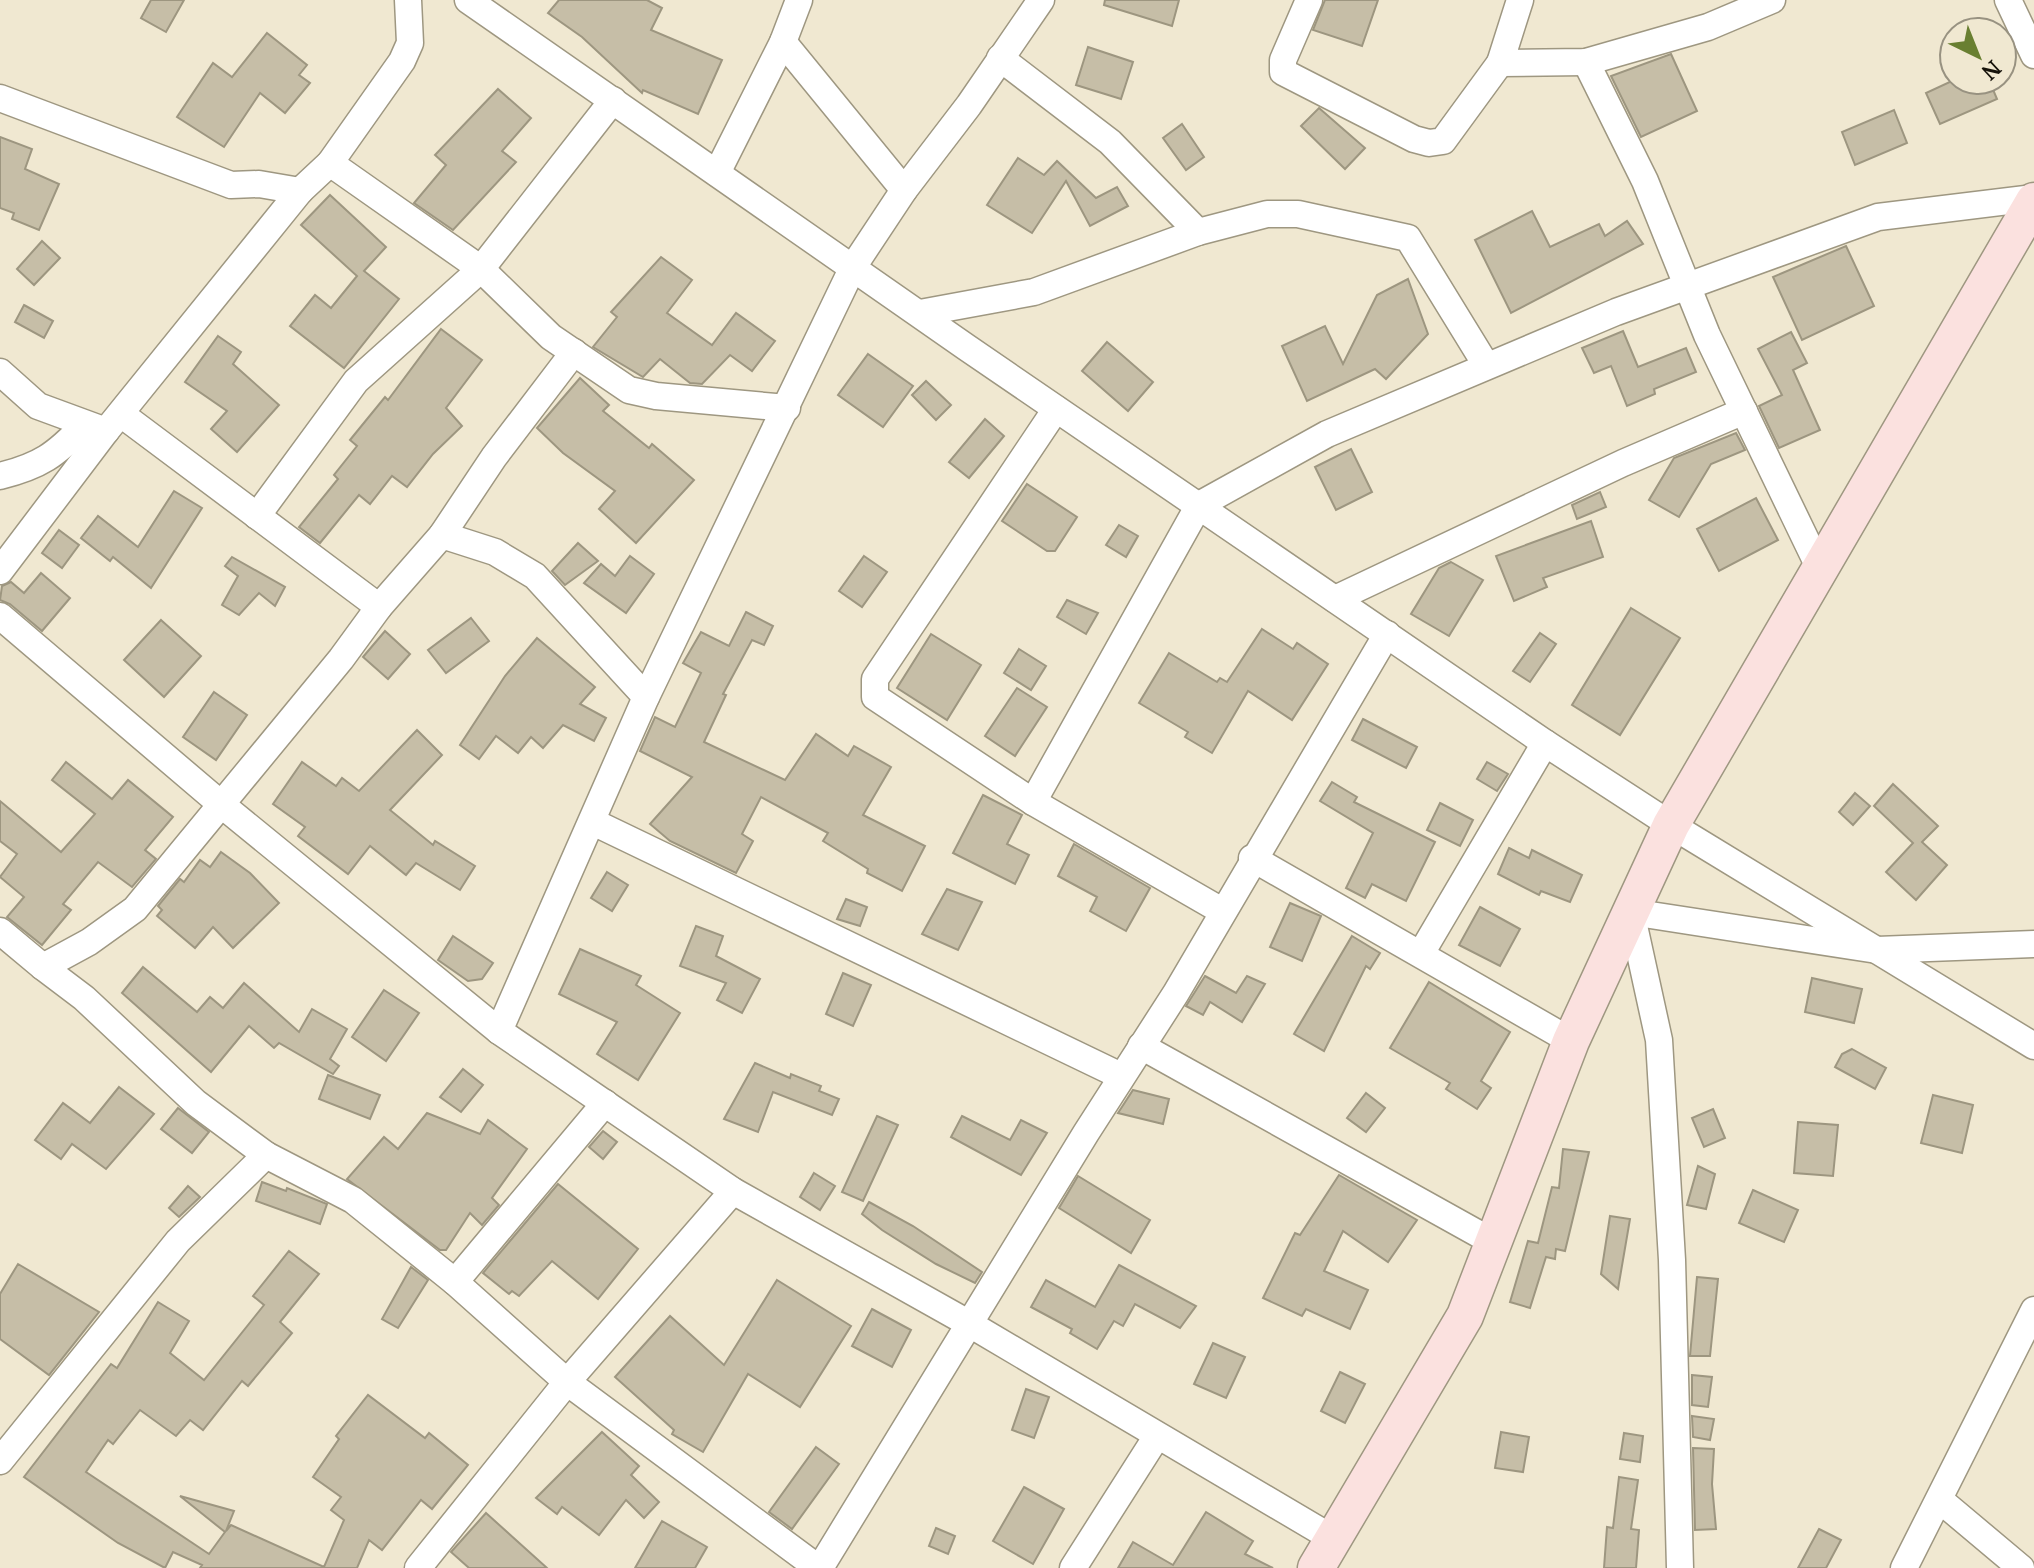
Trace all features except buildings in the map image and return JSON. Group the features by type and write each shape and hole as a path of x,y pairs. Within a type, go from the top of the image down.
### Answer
{"main road":[{"path":"1324,1553 1465,1316 1571,1041 1671,825 2034,199"}],"street":[{"path":"0,571 104,423 300,191 330,163 402,61 410,43 408,0"},
{"path":"468,0 1056,409 1545,743 1671,825 2034,1046"},
{"path":"717,173 783,42 799,0"},
{"path":"499,1031 646,697 853,267 904,190 1041,0"},
{"path":"1309,0 1283,60 1283,72 1414,139 1429,143 1443,141 1500,63 1520,0"},
{"path":"1708,27 1717,0"},
{"path":"1500,63 1586,62 1708,27 1772,0"},
{"path":"2008,0 2034,55"},
{"path":"783,42 904,190"},
{"path":"1000,58 1110,142 1198,232"},
{"path":"1586,62 1645,181 1688,287 1820,569"},
{"path":"0,98 231,185 259,184 300,191"},
{"path":"257,516 356,381 481,269 613,100"},
{"path":"330,163 481,269 551,337 629,390 656,396 787,408"},
{"path":"1033,802 1199,505 1276,459 1327,434 1558,334 1878,217 2034,199"},
{"path":"920,313 1002,301 1198,232 1267,214 1298,214 1408,238 1486,365"},
{"path":"43,967 89,942 135,909 379,607 442,535 494,457 574,352"},
{"path":"0,372 38,406 104,423 257,516 379,607"},
{"path":"1056,409 875,679 873,689 879,702 1033,802 1222,911"},
{"path":"1335,599 1623,463 1744,411"},
{"path":"0,476 34,468 104,423"},
{"path":"442,535 495,552 535,576 646,697"},
{"path":"0,616 222,805 499,1031 733,1191 968,1323 1157,1436 1324,1553"},
{"path":"0,931 84,998 196,1103 266,1155 353,1200 455,1282 567,1382 819,1568 1141,1046 1387,634"},
{"path":"1422,952 1545,743"},
{"path":"593,822 1121,1076"},
{"path":"1252,858 1422,952 1571,1041"},
{"path":"1680,1568 1672,1260 1659,1040 1631,912 1877,950 2034,944"},
{"path":"1141,1046 1493,1242"},
{"path":"455,1282 605,1103"},
{"path":"0,1461 178,1241 266,1155"},
{"path":"418,1568 567,1382 733,1191"},
{"path":"1904,1568 2034,1310"},
{"path":"1073,1568 1157,1436"},
{"path":"1940,1500 2021,1568"}]}
